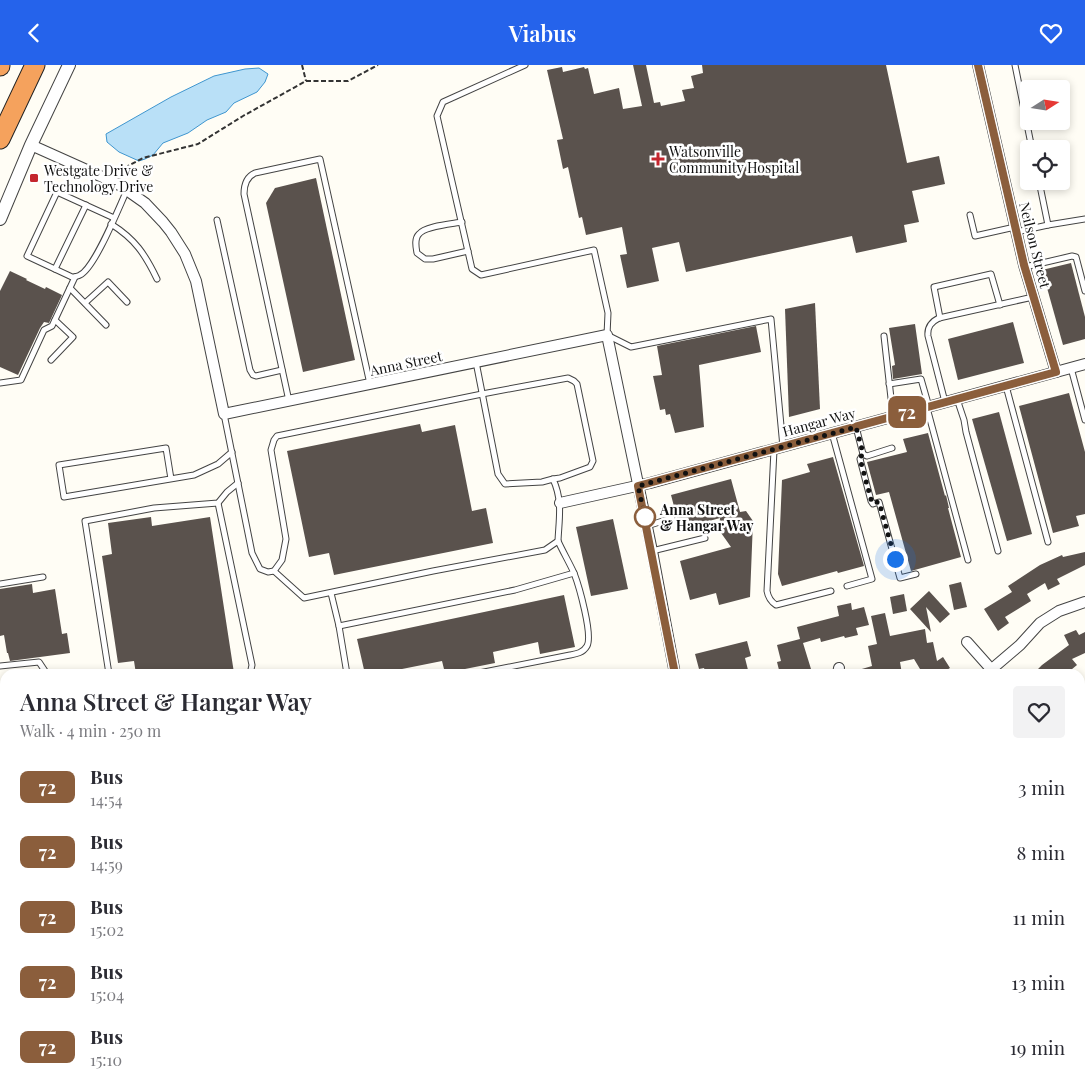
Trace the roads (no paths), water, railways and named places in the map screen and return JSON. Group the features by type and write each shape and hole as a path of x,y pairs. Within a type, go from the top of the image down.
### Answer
{"highway":[{"path":"0,139 35,65"}],"street":[{"path":"0,219 31,145 69,65"},
{"name":"Neilson Street","path":"978,65 1025,267 1056,372"},
{"path":"31,145 123,187 145,203 178,242 196,281 224,414"},
{"path":"607,335 652,551 674,669"},
{"name":"Anna Street","path":"224,414 607,335"},
{"name":"Hangar Way","path":"560,503 638,486 1085,364"},
{"path":"991,669 1020,645 1040,623 1059,611 1085,602"},
{"path":"967,642 987,669"}],"lane":[{"path":"525,65 443,101 438,116 472,269 481,275 594,250 608,313 607,335 631,347 771,319 778,448 768,597 776,605 831,591"},
{"path":"1015,65 1030,140"},
{"path":"289,401 244,188 250,175 255,173 320,159 370,384"},
{"path":"123,187 113,221 92,263 81,275 72,277 27,256 57,192 86,205 113,221 134,241 146,257 157,279"},
{"path":"1040,190 1048,225"},
{"path":"55,269 86,205"},
{"path":"970,215 975,236 1085,219"},
{"path":"217,220 250,371 256,376 282,371"},
{"path":"462,222 425,229 418,234 415,243 417,253 425,259 433,259 468,251"},
{"path":"1025,267 1072,256 1076,257 1085,291"},
{"path":"940,318 934,287 991,274 1000,305"},
{"path":"0,383 21,380 44,330 52,326 76,277"},
{"path":"85,303 108,282 127,302"},
{"path":"70,288 106,325"},
{"path":"945,402 928,332 928,328 933,322 940,318 1034,297"},
{"path":"51,359 73,337 55,320"},
{"path":"884,336 893,416"},
{"path":"224,414 252,553 260,569 268,572 274,571 282,560 286,539 271,450 277,436 482,394 568,378 577,384 593,461 590,467 560,478 542,482 505,484 498,474 482,394 476,362"},
{"path":"1071,368 1085,421"},
{"path":"889,384 921,379 968,560"},
{"path":"1006,385 1048,542"},
{"path":"957,399 998,551"},
{"path":"856,427 863,453 860,459 870,497 872,503 879,502 900,578 916,574"},
{"path":"832,433 872,579 847,586"},
{"path":"171,479 166,447 58,465 64,497 171,479 194,475 218,464 232,452"},
{"path":"863,453 868,456 892,448"},
{"path":"499,669 570,655 581,652 587,646 589,635 582,598 574,573 558,541 560,503 553,479"},
{"path":"108,669 85,521 154,508 218,503 238,483"},
{"path":"218,503 252,665 251,669"},
{"path":"646,526 672,518"},
{"path":"652,551 705,538"},
{"path":"274,571 304,598 545,550 558,541"},
{"path":"339,627 515,590 574,573"},
{"path":"0,584 43,577"},
{"path":"331,593 346,669"},
{"path":"0,666 40,662 44,669"}],"water":[{"path":"259,68 268,74 265,82 257,92 234,103 226,112 207,120 188,133 163,143 153,155 145,159 139,161 119,152 107,142 106,134 171,97 214,76"}],"place":[{"name":"Watsonville Community Hospital","path":"658,159"},
{"name":"Westgate Drive & Technology Drive","path":"34,178"},
{"name":"Anna Street & Hangar Way","path":"645,517"}]}
